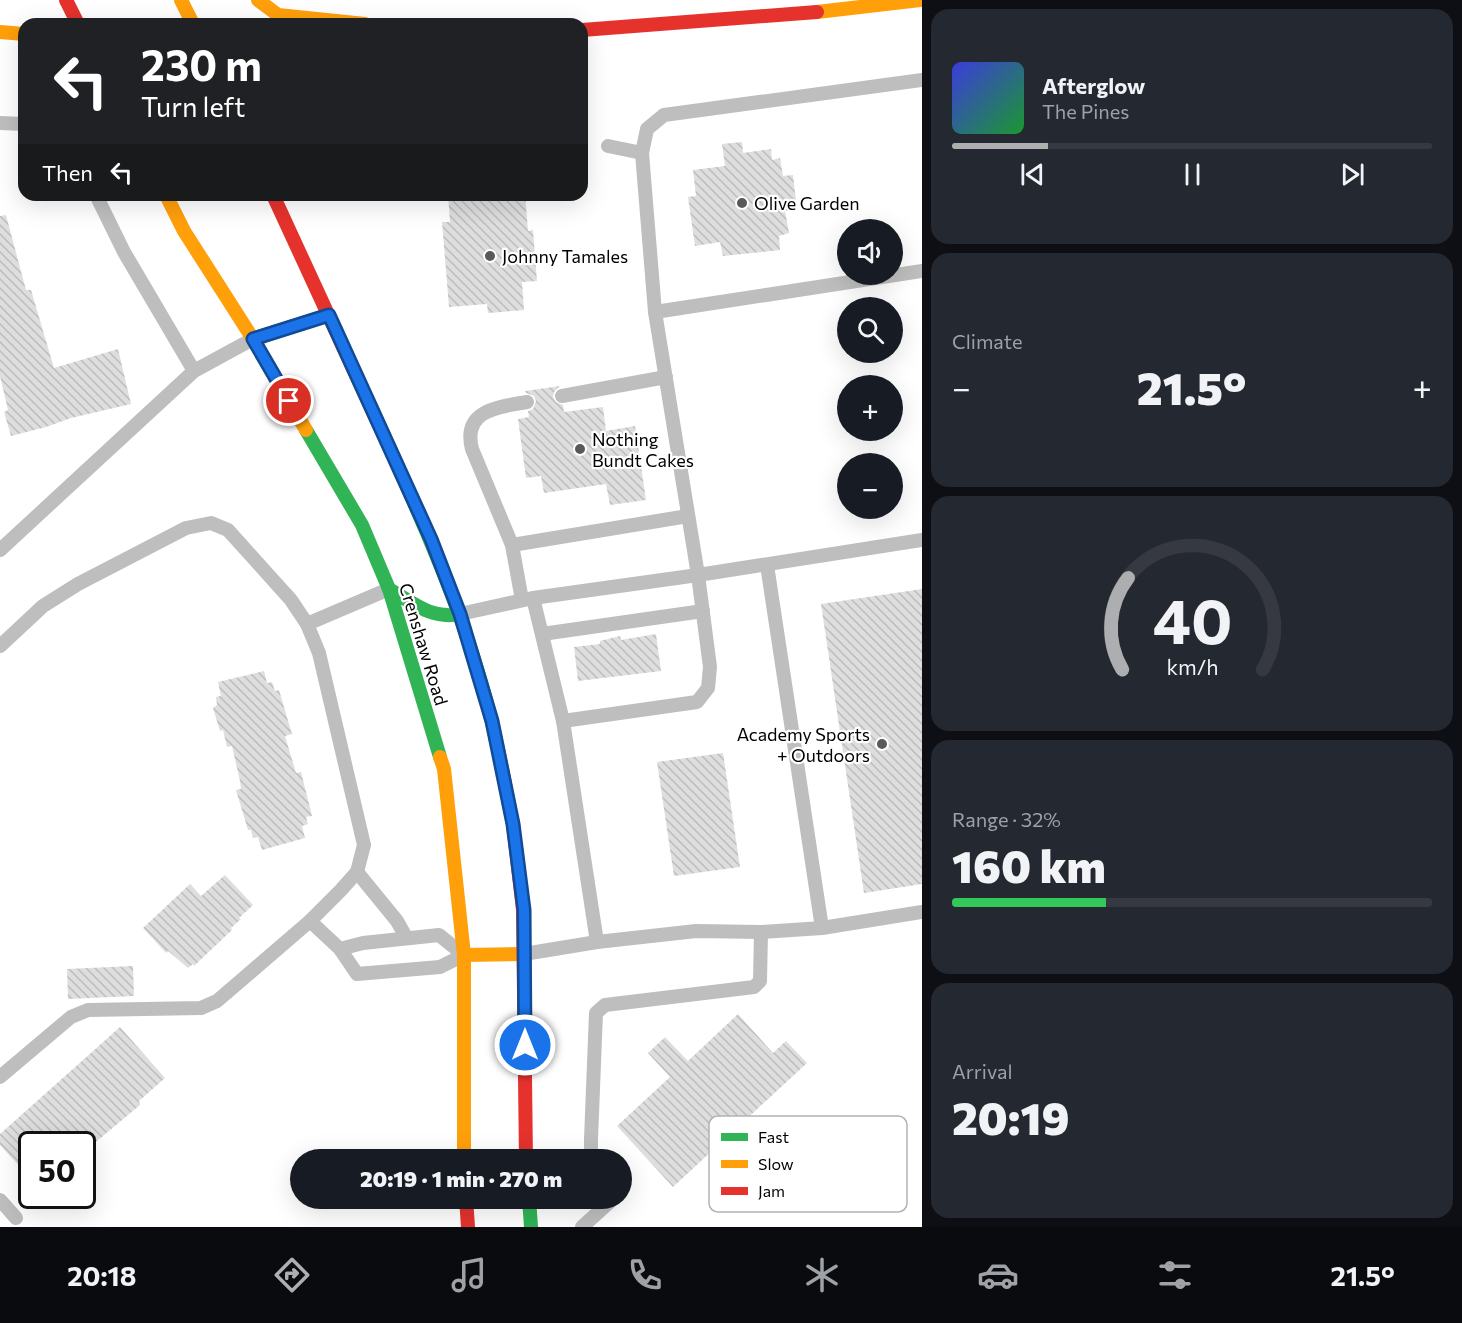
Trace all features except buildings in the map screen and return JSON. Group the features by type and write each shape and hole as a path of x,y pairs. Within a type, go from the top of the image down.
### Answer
{"main road":[{"path":"66,0 75,18"},
{"path":"181,0 190,18"},
{"path":"258,0 278,15 307,18"},
{"path":"588,30 789,15 920,0"},
{"path":"0,32 18,34"},
{"name":"Crenshaw Road","path":"169,201 184,231 253,339 363,525 389,589 444,769 464,954 464,1149"},
{"path":"276,201 431,539 460,614 492,721 513,824 524,910 526,1149"},
{"path":"253,339 329,315"},
{"path":"389,589 435,615 460,614"},
{"path":"464,954 524,954"},
{"path":"467,1209 468,1227"},
{"path":"530,1209 531,1227"}],"lane":[{"path":"563,721 697,702 708,688 710,667 698,575 655,312 642,153 647,129 664,115 922,80"},
{"path":"0,123 18,124"},
{"path":"608,146 642,153"},
{"path":"99,201 124,252 194,371"},
{"path":"655,312 922,271"},
{"path":"0,549 194,371 253,339"},
{"path":"562,396 666,377"},
{"path":"527,402 488,411 478,417 471,427 469,437 512,545 527,599 542,634 563,721 597,942"},
{"path":"512,545 688,516"},
{"path":"0,646 43,606 78,584 186,528 211,524 228,530 291,600 307,624 319,653 364,845 357,872 310,921 217,1001 201,1008 88,1010 71,1017 0,1077"},
{"path":"460,614 527,599 922,540"},
{"path":"766,565 822,928"},
{"path":"307,624 389,589"},
{"path":"542,634 703,611"},
{"path":"357,872 397,921 406,937"},
{"path":"524,954 597,942 696,931 761,932 822,928 922,912"},
{"path":"310,921 340,949 357,974 440,967 464,954 439,935 363,943 340,949"},
{"path":"591,1149 596,1013 605,1005 754,987 760,981 761,932"},
{"path":"0,1200 16,1218"},
{"path":"582,1227 602,1209"}],"traffic: fast":[{"path":"306,430 362,525 389,589 440,757"},
{"path":"385,438 451,593 478,672 499,754"},
{"path":"389,589 415,605 440,615 460,614"},
{"path":"530,1209 531,1227"}],"traffic: slow":[{"path":"181,0 190,18"},
{"path":"258,0 278,15 307,18"},
{"path":"817,12 920,0"},
{"path":"0,32 18,34"},
{"path":"169,201 184,231 253,339 306,430"},
{"path":"440,757 444,769 464,955 464,1149"},
{"path":"464,955 524,954"}],"traffic: jam":[{"path":"66,0 75,18"},
{"path":"588,30 817,12"},
{"path":"276,201 385,438"},
{"path":"253,339 329,315"},
{"path":"499,754 513,824 523,910 526,1149"},
{"path":"467,1209 468,1227"}],"place":[{"name":"Olive Garden","path":"742,203"},
{"name":"Johnny Tamales","path":"490,256"},
{"name":"Nothing Bundt Cakes","path":"580,449"},
{"name":"Academy Sports + Outdoors","path":"882,744"}],"route":[{"path":"289,401 253,339 329,315 431,539 460,614 492,721 513,824 524,910 525,1045"}]}
